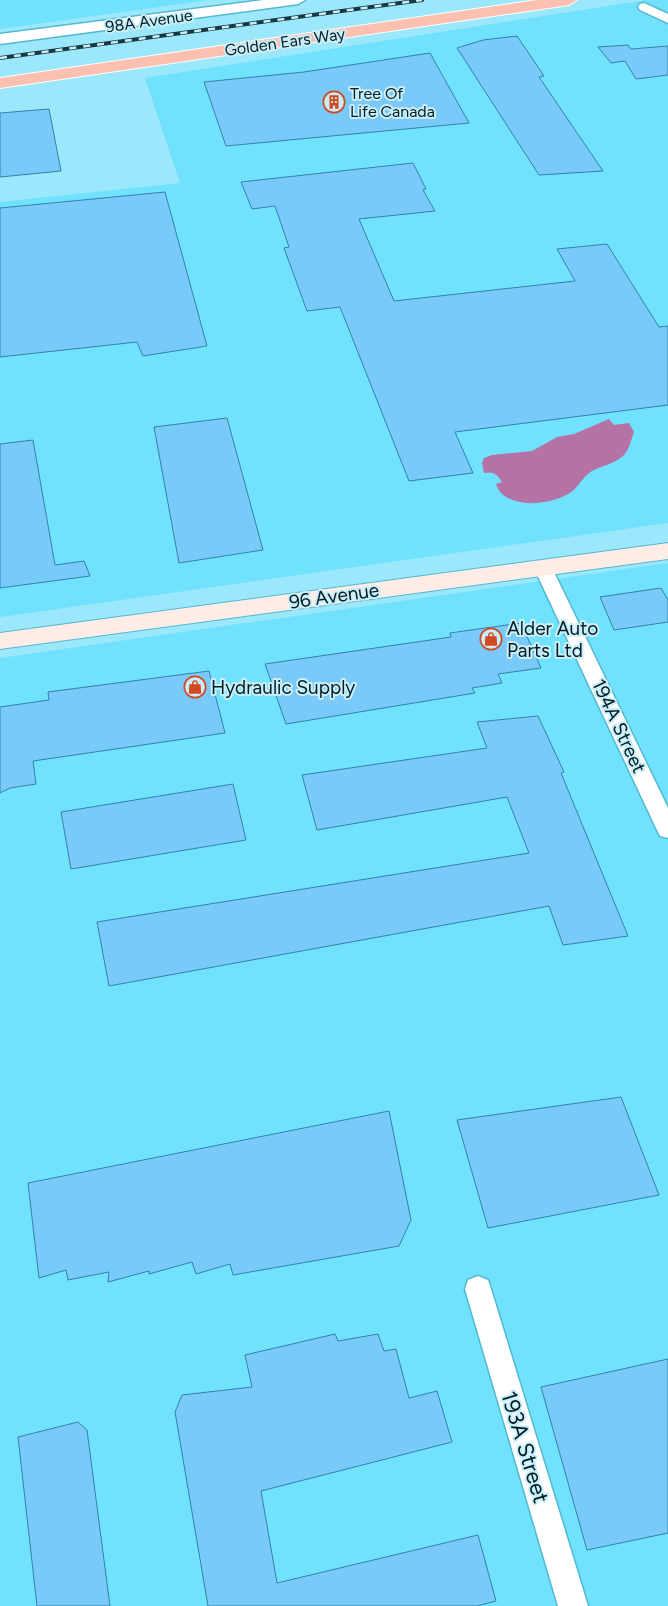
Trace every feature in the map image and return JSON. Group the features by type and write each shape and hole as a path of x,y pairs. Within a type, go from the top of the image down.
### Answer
{"highway":[{"name":"Golden Ears Way","path":"0,74 517,0"},
{"name":"Golden Ears Way","path":"0,83 569,0"}],"main road":[{"name":"96 Avenue","path":"0,642 668,550"}],"street":[{"name":"98A Avenue","path":"0,39 298,0"},
{"path":"644,8 668,19"},
{"name":"194A Street","path":"543,568 668,830"},
{"name":"193A Street","path":"478,1289 573,1606"}],"shaded area":[{"path":"0,0 209,0 0,29"},
{"path":"646,0 668,0 668,523 0,617 0,202 180,183 145,78"},
{"path":"609,419 614,425 629,423 634,432 627,451 616,461 589,473 573,491 562,497 541,503 518,502 501,493 496,484 502,482 496,475 490,472 484,473 482,463 484,458 492,455 532,451 557,437 574,434"},
{"path":"668,563 668,1606 0,1606 0,658"}],"building":[{"path":"517,36 544,76 539,77 603,171 539,175 457,48 483,40"},
{"path":"628,45 631,49 668,46 668,75 636,79 625,61 611,63 598,47"},
{"name":"Tree Of Life Canada","path":"430,53 469,123 226,146 204,82 304,72"},
{"path":"49,109 61,171 0,177 0,113"},
{"path":"413,163 426,189 423,190 435,211 359,219 394,301 575,281 557,249 607,244 659,327 668,326 668,405 455,432 473,473 409,481 340,307 307,311 284,248 289,247 275,206 252,209 241,182"},
{"path":"165,192 207,346 143,356 137,342 0,357 0,208"},
{"path":"227,418 263,550 179,563 154,427"},
{"path":"33,440 55,565 84,561 90,576 0,588 0,444"},
{"path":"661,588 668,600 668,622 614,630 600,597"},
{"path":"521,623 541,668 498,674 502,683 472,688 475,693 286,724 265,664 451,637 450,633"},
{"path":"209,671 225,733 33,761 36,784 10,788 0,793 0,707 49,700 48,692"},
{"path":"538,716 564,772 561,773 628,936 563,945 549,906 109,986 97,922 529,853 507,797 317,830 302,775 487,748 477,722"},
{"path":"233,784 246,840 71,869 61,812"},
{"path":"621,1097 659,1195 488,1228 457,1120"},
{"path":"389,1111 411,1220 399,1246 233,1275 230,1264 196,1274 192,1262 149,1274 149,1271 108,1282 109,1272 68,1280 66,1270 39,1278 28,1183"},
{"path":"335,1334 338,1341 378,1334 384,1351 396,1349 409,1398 437,1391 452,1442 261,1491 277,1583 478,1535 496,1601 477,1606 208,1606 175,1412 182,1395 252,1387 245,1355"},
{"path":"668,1359 668,1533 587,1550 541,1387"},
{"path":"78,1422 87,1430 110,1606 37,1606 18,1437"}],"railway":[{"path":"0,58 422,0"}],"place":[{"name":"Tree Of Life Canada","path":"334,102"},
{"name":"Alder Auto Parts Ltd","path":"491,639"},
{"name":"Hydraulic Supply","path":"195,687"}]}
